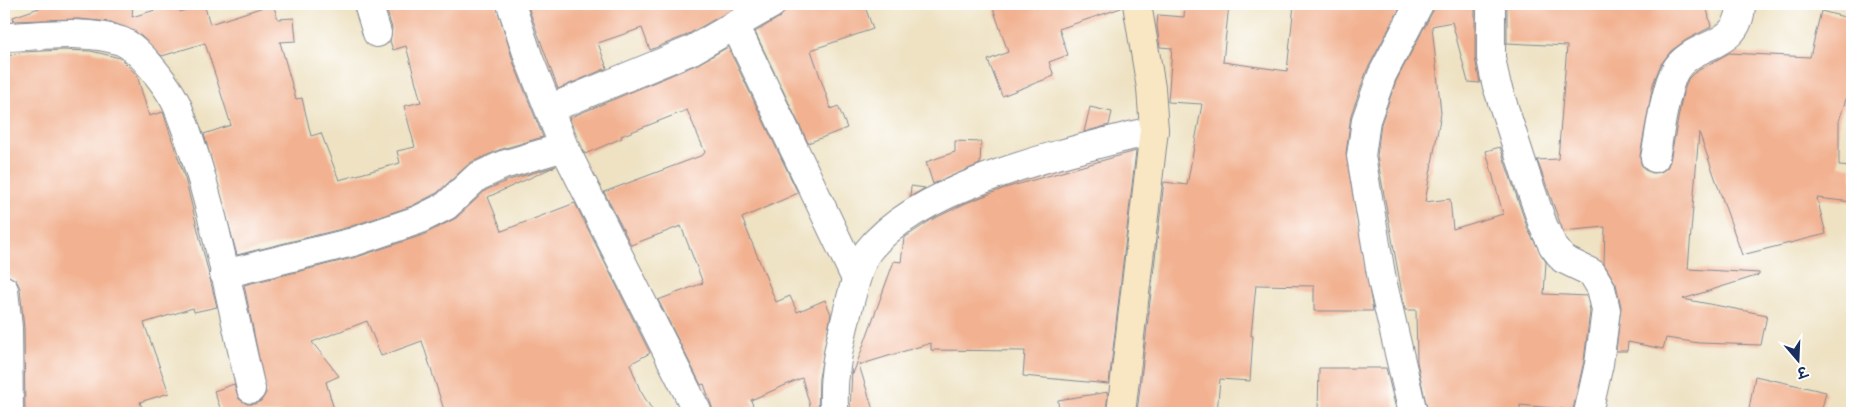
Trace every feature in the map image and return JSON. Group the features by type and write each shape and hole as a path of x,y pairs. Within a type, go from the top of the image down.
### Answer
{"street":[{"path":"368,4 377,33"},
{"path":"512,4 564,147 698,413"},
{"path":"549,109 692,50 772,4"},
{"path":"1413,413 1382,280 1361,156 1366,120 1382,75 1419,4"},
{"path":"1492,4 1491,58 1496,82 1543,225 1563,259 1592,274 1601,288 1606,310 1599,364 1588,413"},
{"path":"1655,158 1675,72 1685,60 1722,40 1735,29 1740,18 1741,4"},
{"path":"1121,413 1154,130 1151,88 1134,7"},
{"path":"736,26 856,280"},
{"path":"4,37 87,35 122,42 147,60 178,108 203,184 251,389"},
{"path":"834,413 834,376 856,280 867,252 891,227 920,206 986,179 1054,156 1154,130"},
{"path":"224,274 353,242 418,220 446,206 477,177 503,166 564,147"},
{"path":"4,290 8,328 9,413"}],"building":[{"path":"37,4 133,4 132,17 175,4 178,4 180,12 204,4 210,24 273,4 278,19 294,18 296,41 280,42 296,99 302,98 311,136 321,133 339,180 400,163 397,151 415,147 404,106 421,102 406,46 393,50 390,41 392,28 385,5 496,4 514,64 543,137 499,150 470,163 437,193 412,206 349,227 237,255 204,134 231,125 205,43 162,56 136,32 111,22 78,19 14,21 13,17 39,8"},
{"path":"527,4 731,4 733,9 685,36 650,50 642,28 598,43 607,68 558,89"},
{"path":"790,4 864,4 873,29 811,50 831,109 838,106 847,128 808,143 755,32 780,17"},
{"path":"1007,4 1120,4 1121,8 1059,29 1068,55 1049,62 1054,76 1002,96 988,60 1008,52 993,8"},
{"path":"1185,4 1229,4 1223,62 1287,71 1294,4 1402,4 1367,70 1351,115 1346,154 1373,311 1314,311 1314,286 1256,285 1251,336 1253,336 1250,381 1220,379 1217,413 1137,413 1164,182 1187,185 1202,104 1168,102 1172,48 1160,47 1157,26 1158,15 1184,17"},
{"path":"1435,4 1475,4 1475,58 1480,83 1468,82 1452,22 1432,26 1441,113 1425,202 1450,199 1453,229 1503,214 1486,151 1500,147 1528,230 1546,262 1544,294 1587,296 1590,311 1584,361 1573,410 1520,405 1520,413 1428,413 1417,362 1416,310 1405,310 1377,156 1381,124 1396,81"},
{"path":"1507,4 1706,4 1711,27 1686,40 1671,51 1661,64 1653,84 1640,156 1641,164 1645,170 1653,173 1661,172 1667,168 1670,161 1683,93 1688,79 1694,73 1729,53 1810,57 1821,11 1852,19 1852,80 1839,121 1839,166 1852,167 1852,202 1817,198 1826,234 1742,255 1699,132 1688,269 1759,273 1759,275 1683,299 1767,315 1761,345 1699,343 1666,338 1663,349 1628,342 1627,351 1616,351 1621,307 1616,284 1604,264 1605,227 1563,231 1537,160 1558,159 1567,46 1507,43"},
{"path":"728,47 798,193 742,218 776,302 790,296 797,312 825,300 831,314 819,378 818,413 812,413 802,378 751,400 753,406 733,413 714,413 704,384 701,385 658,300 703,283 681,226 631,245 604,192 703,155 705,152 687,110 621,136 622,138 585,154 569,118 698,64"},
{"path":"91,51 120,58 137,75 149,116 163,112 186,182 217,307 194,312 193,308 144,323 169,393 140,402 144,413 25,413 24,328 20,288 16,280 6,275 5,262 4,57 23,52"},
{"path":"1090,107 1112,112 1109,125 1084,132"},
{"path":"955,141 981,142 980,164 933,184 926,162 955,152"},
{"path":"1136,151 1109,384 1023,376 1025,351 931,350 931,343 859,365 874,413 850,413 852,369 853,374 894,261 901,262 904,238 931,220 966,203 1005,188"},
{"path":"556,166 488,197 502,231 575,203 650,353 630,364 640,390 654,413 445,413 422,341 381,356 367,321 312,342 339,376 326,382 335,413 222,413 214,391 234,384 239,399 247,404 261,401 266,393 244,285 357,257 423,235 456,218 486,190 509,180"},
{"path":"911,186 925,188 910,197"},
{"path":"1319,368 1386,368 1397,413 1318,412"},
{"path":"1755,376 1826,392 1821,413 1772,413 1749,409"},
{"path":"1108,392 1106,413 1059,413 1058,400"}]}
